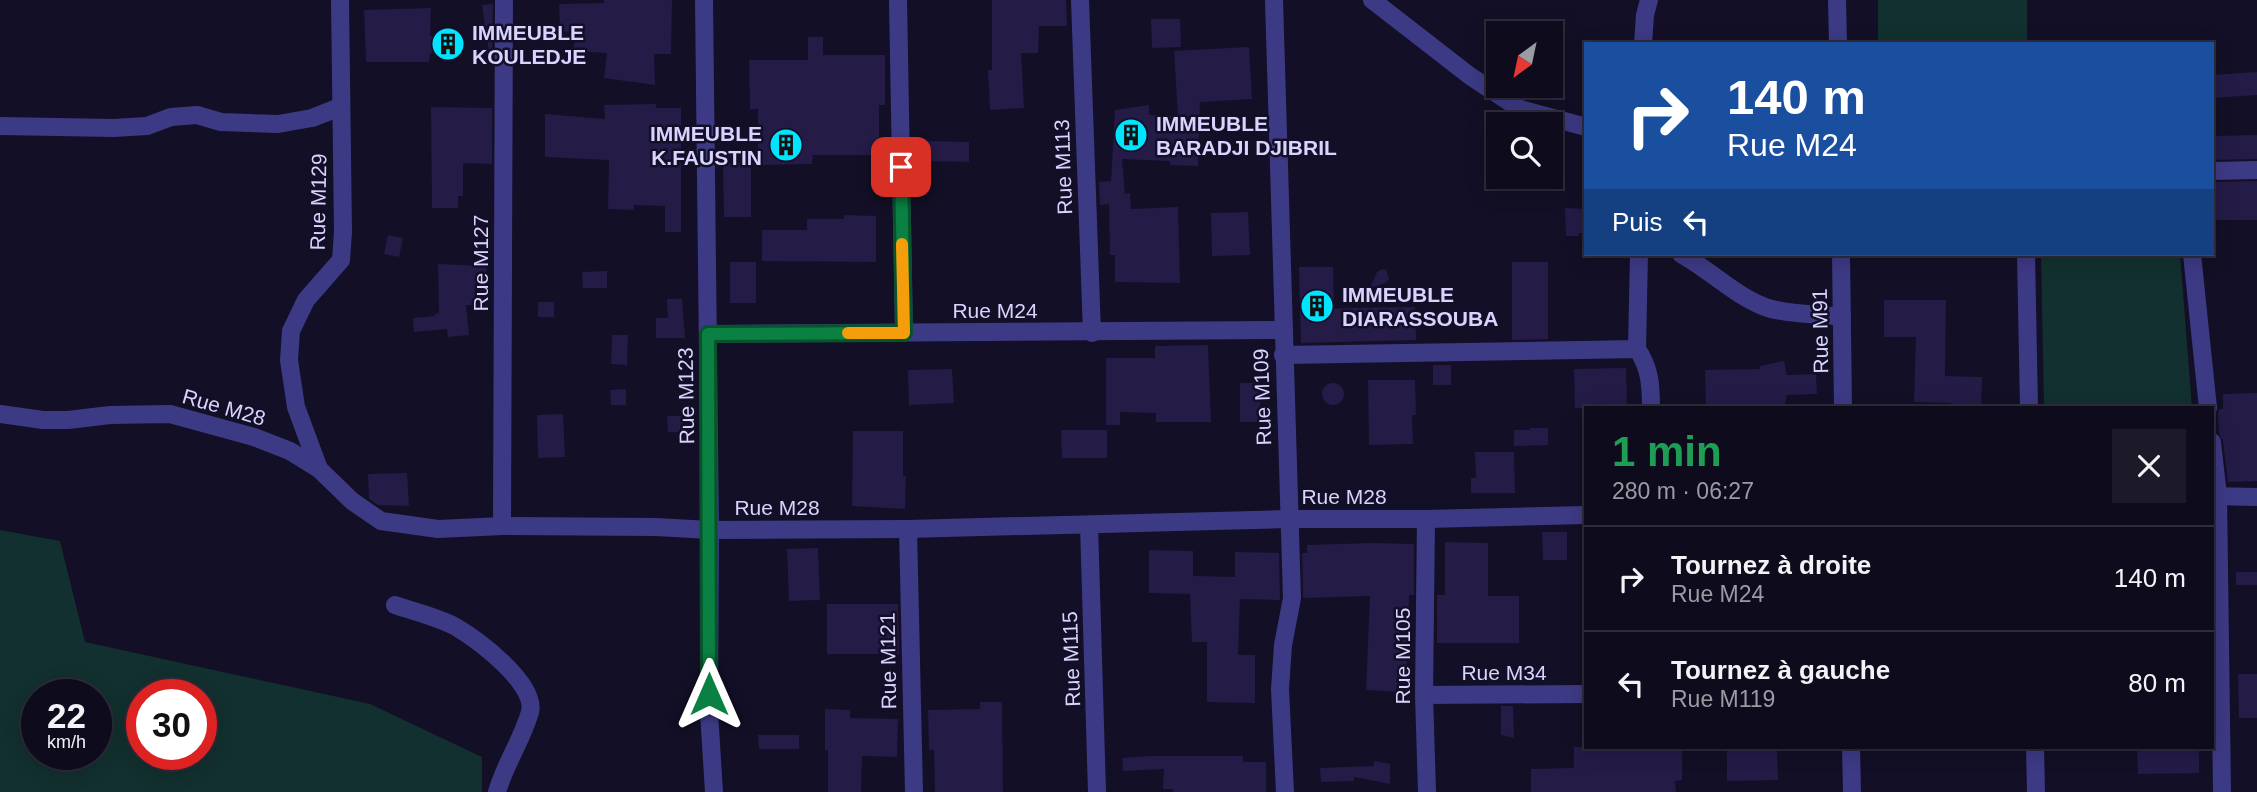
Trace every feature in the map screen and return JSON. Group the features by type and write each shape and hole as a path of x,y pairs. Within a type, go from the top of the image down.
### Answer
{"street":[{"name":"Rue M129","path":"319,468 296,407 289,360 291,331 306,300 341,260 343,232 340,0"},
{"name":"Rue M127","path":"502,526 504,0"},
{"name":"Rue M123","path":"704,0 710,530 709,712 714,792"},
{"path":"898,0 904,333"},
{"name":"Rue M113","path":"1080,0 1092,333"},
{"name":"Rue M109","path":"1274,0 1292,598 1283,646 1280,689 1285,792"},
{"path":"1372,0 1470,76 1520,108 1584,126"},
{"path":"1643,42 1649,0"},
{"path":"1837,0 1838,42"},
{"path":"0,125 113,128 147,126 171,117 197,116 221,122 278,124 312,118 340,107"},
{"path":"2214,172 2257,170"},
{"path":"1639,256 1637,349 1645,361 1651,382 1651,406"},
{"path":"1684,256 1729,288 1767,308 1842,317"},
{"name":"Rue M91","path":"1841,256 1843,406"},
{"path":"2026,256 2029,406"},
{"path":"2192,256 2208,406"},
{"name":"Rue M24","path":"708,334 1283,331"},
{"path":"1283,355 1637,349"},
{"name":"Rue M28","path":"0,414 43,420 170,414 254,437 289,452 319,468 352,501 381,521 438,530 502,526 710,530 908,529 1288,519 1584,515"},
{"path":"2214,478 2222,792"},
{"path":"2215,496 2257,497"},
{"name":"Rue M105","path":"1426,519 1424,695 1427,792"},
{"name":"Rue M115","path":"1089,525 1097,792"},
{"name":"Rue M121","path":"908,529 914,792"},
{"path":"395,606 455,626 497,657 526,689 531,710 503,771 497,792"},
{"name":"Rue M34","path":"1424,695 1584,694"},
{"path":"1851,749 1852,792"},
{"path":"2035,749 2036,792"}],"green space":[{"path":"1878,0 2027,0 2027,42 1878,42"},
{"path":"2041,256 2180,256 2192,406 2044,406"},
{"path":"0,530 60,541 85,642 370,704 482,757 482,792 0,792"}],"building":[{"path":"604,0 672,0 671,54 654,54 655,85 604,78 607,53 573,51 576,31 560,32 559,4 604,3"},
{"path":"992,0 1066,0 1067,26 1039,26 1038,53 1021,53 1024,108 990,110 988,70 992,70"},
{"path":"493,4 492,52 489,52 482,5"},
{"path":"431,8 430,36 462,36 462,52 430,53 429,62 366,62 364,10"},
{"path":"1151,19 1180,19 1181,47 1152,48"},
{"path":"808,37 823,37 823,55 885,55 885,105 879,105 879,155 813,155 812,164 758,165 758,109 750,109 749,60 808,60"},
{"path":"1249,47 1252,99 1200,102 1198,166 1170,165 1170,161 1122,159 1125,194 1130,193 1131,209 1178,207 1180,283 1115,282 1115,255 1110,255 1109,204 1100,205 1099,182 1111,181 1115,110 1149,105 1149,115 1178,116 1174,51"},
{"path":"2257,72 2257,95 2214,98 2214,75"},
{"path":"656,104 656,108 681,108 681,232 665,232 665,206 634,205 634,210 608,209 609,160 545,157 545,114 605,119 604,105"},
{"path":"431,107 492,108 492,164 463,163 463,196 458,196 458,208 432,208"},
{"path":"2257,135 2257,159 2214,160 2214,136"},
{"path":"923,141 969,142 969,162 923,161"},
{"path":"751,162 751,217 724,217 723,163"},
{"path":"2257,181 2257,220 2214,220 2214,182"},
{"path":"1565,208 1584,209 1584,233 1579,233 1579,236 1566,236"},
{"path":"1248,212 1250,255 1212,256 1211,213"},
{"path":"844,215 876,216 876,262 762,261 762,230 807,230 807,219 844,219"},
{"path":"388,235 403,238 399,257 384,254"},
{"path":"730,262 756,262 756,303 730,303"},
{"path":"1512,262 1548,262 1548,339 1512,340"},
{"path":"438,264 487,266 486,289 476,288 477,305 466,305 469,335 448,337 447,329 414,332 413,318 435,316 439,313"},
{"path":"1299,267 1333,267 1334,299 1300,309"},
{"path":"1386,270 1389,279 1370,288 1377,272"},
{"path":"607,271 607,288 583,288 582,272"},
{"path":"667,299 682,299 685,338 656,338 656,318 668,318"},
{"path":"1884,300 1946,300 1945,376 1982,377 1981,406 1914,402 1916,337 1884,337"},
{"path":"538,302 554,302 554,317 538,317"},
{"path":"1415,307 1416,340 1301,343 1300,309"},
{"path":"612,335 628,335 627,365 611,364"},
{"path":"1208,345 1211,422 1156,422 1156,413 1120,412 1120,425 1106,425 1106,358 1155,358 1155,346"},
{"path":"1784,361 1787,375 1816,374 1817,394 1787,395 1784,406 1706,405 1705,370 1760,369 1760,366"},
{"path":"1433,365 1451,365 1451,385 1433,385"},
{"path":"1626,368 1627,406 1575,408 1574,369"},
{"path":"952,369 954,403 909,405 908,370"},
{"path":"1368,380 1415,380 1413,444 1369,445"},
{"path":"1240,383 1260,383 1260,422 1240,422"},
{"path":"1333,383 1341,386 1344,394 1341,402 1333,405 1325,402 1322,394 1325,386"},
{"path":"626,389 626,405 611,405 610,390"},
{"path":"2257,393 2257,481 2228,482 2223,441 2219,434 2218,413 2219,409 2223,409 2223,394"},
{"path":"563,414 565,457 538,458 537,415"},
{"path":"667,416 683,416 683,432 668,432"},
{"path":"1548,428 1548,445 1514,446 1514,430"},
{"path":"1061,430 1107,430 1107,458 1062,458"},
{"path":"853,431 903,431 905,509 852,506"},
{"path":"1475,452 1514,452 1515,493 1471,493 1471,478 1476,478"},
{"path":"407,473 409,506 378,505 369,499 368,474"},
{"path":"1542,532 1567,532 1567,560 1543,560"},
{"path":"1445,542 1488,543 1488,596 1519,596 1519,643 1437,643 1437,595 1445,595"},
{"path":"1414,544 1414,595 1409,595 1406,692 1366,690 1370,596 1303,598 1302,553 1307,553 1307,545"},
{"path":"818,548 820,600 789,601 787,549"},
{"path":"1149,550 1193,551 1193,576 1235,577 1235,552 1279,553 1280,600 1240,599 1238,655 1255,655 1255,703 1207,702 1207,642 1192,642 1190,594 1149,593"},
{"path":"2236,572 2257,572 2257,585 2236,585"},
{"path":"827,604 898,604 899,654 827,654"},
{"path":"2238,674 2257,674 2257,718 2239,718"},
{"path":"980,702 1002,702 1003,792 935,792 934,750 929,750 928,710 980,709"},
{"path":"1501,706 1513,706 1514,738 1501,735"},
{"path":"825,709 850,710 850,718 898,719 897,757 862,756 861,792 828,792"},
{"path":"758,735 799,735 799,749 759,749"},
{"path":"1574,747 1682,749 1682,780 1675,781 1676,792 1531,792 1531,769 1574,768"},
{"path":"1727,749 1777,749 1778,780 1727,781"},
{"path":"2137,749 2199,749 2199,773 2138,774"},
{"path":"1243,756 1243,762 1266,762 1266,792 1173,792 1173,789 1163,789 1164,769 1123,771 1122,758"},
{"path":"1374,761 1390,764 1390,784 1354,777 1354,781 1321,782 1320,768 1374,766"}],"slow traffic":[{"path":"848,333 904,333 902,244"}],"place":[{"name":"IMMEUBLE KOULEDJE","path":"448,44"},
{"name":"IMMEUBLE BARADJI DJIBRIL","path":"1131,135"},
{"name":"IMMEUBLE K.FAUSTIN","path":"786,145"},
{"name":"IMMEUBLE DIARASSOUBA","path":"1317,306"}],"route":[{"path":"709,694 708,334 904,333 901,167"}]}
